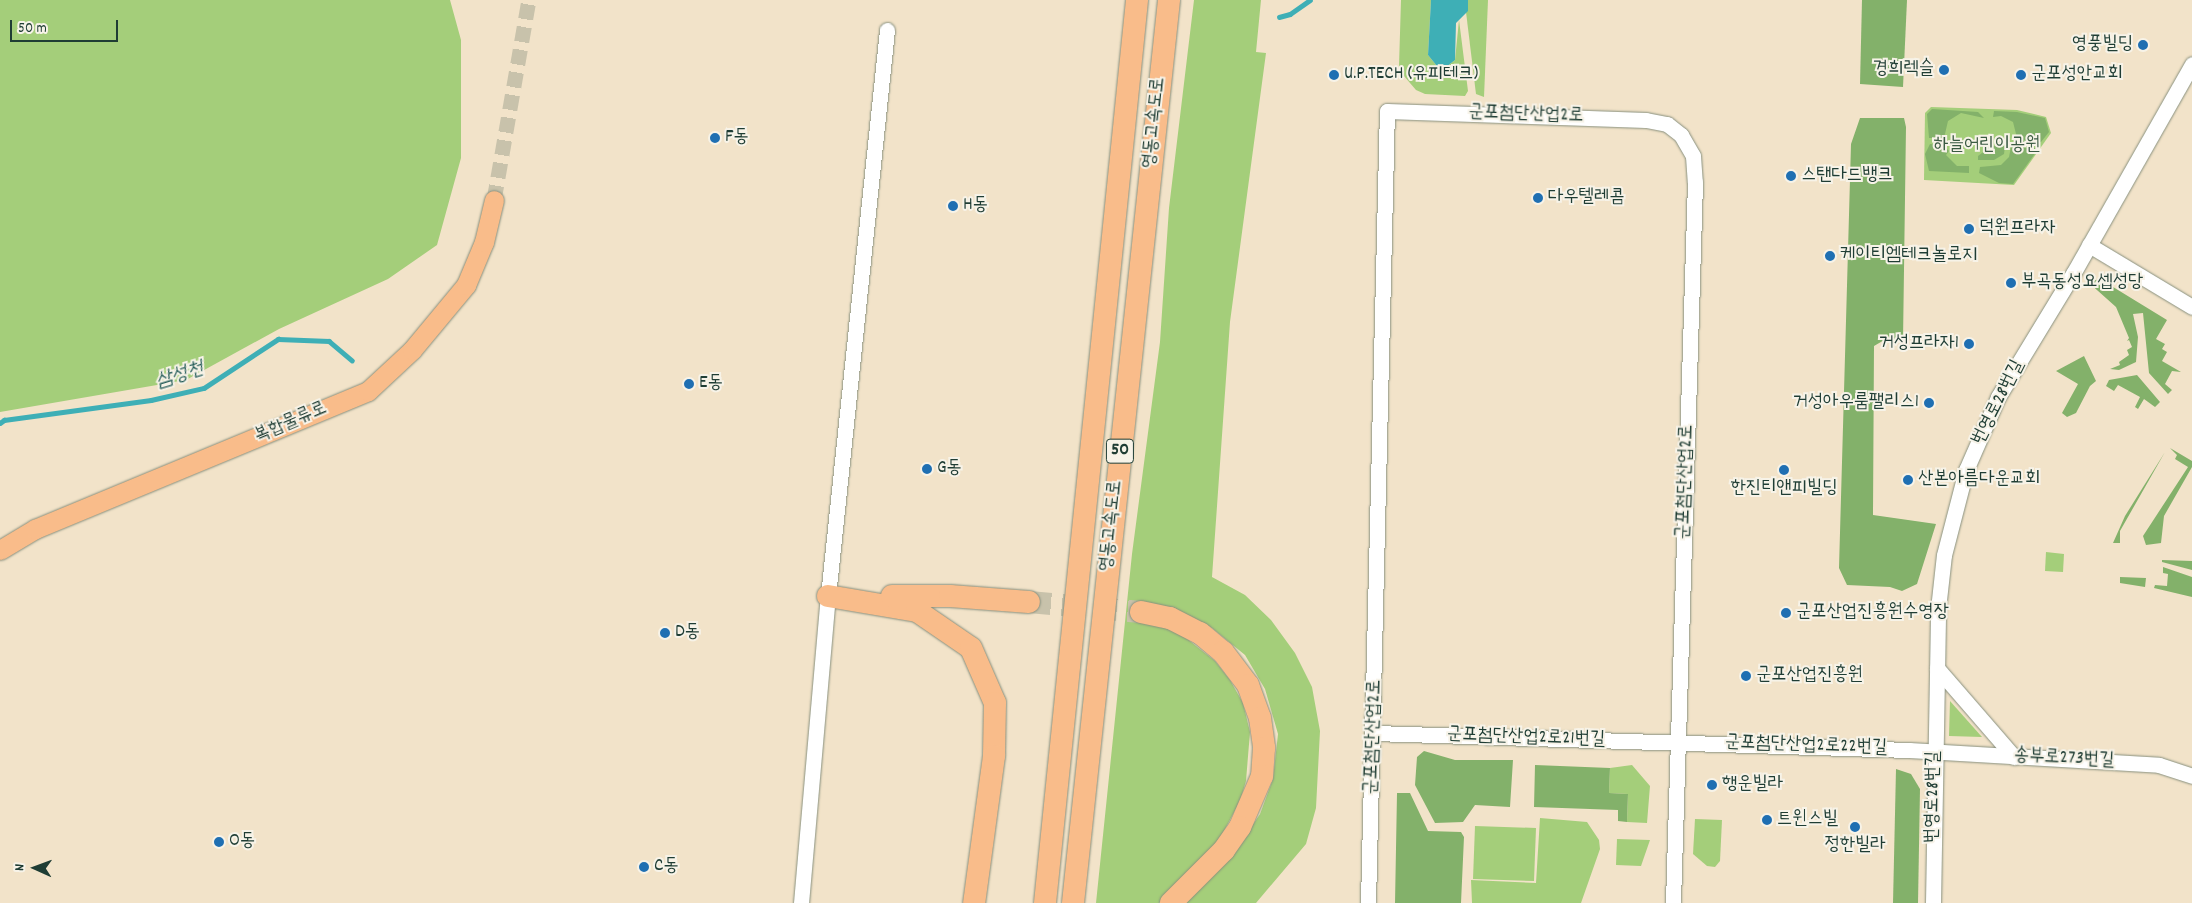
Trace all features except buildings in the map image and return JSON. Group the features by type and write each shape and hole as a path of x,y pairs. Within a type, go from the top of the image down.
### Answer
{"highway":[{"name":"영동고속도로","path":"1045,903 1137,0"},
{"name":"영동고속도로","path":"1073,903 1169,0"},
{"path":"828,596 950,596 1029,602"},
{"path":"828,596 917,611 971,648 994,703 994,756 974,903"},
{"path":"1140,612 1170,618 1200,633 1223,652 1248,686 1260,718 1263,741 1262,776 1240,827 1224,850 1171,903"},
{"path":"1029,903 1058,790"},
{"path":"1083,903 1084,792"}],"main road":[{"name":"복합물류로","path":"0,550 35,529 368,391 412,350 466,285 484,242 494,200"}],"street":[{"path":"801,903 828,596 887,30"},
{"name":"번영로28번길","path":"1933,903 1938,609 1944,555 1966,470 1998,397 2089,245 2192,64"},
{"name":"군포첨단산업2로","path":"1368,903 1374,733 1387,111 1418,111 1646,120 1667,124 1681,135 1693,156 1695,182 1673,903"},
{"path":"2089,245 2192,307"},
{"path":"1937,668 2014,757"},
{"name":"군포첨단산업2로21번길","path":"1374,733 1678,743"},
{"name":"군포첨단산업2로22번길","path":"1678,743 1935,751"},
{"name":"송부로273번길","path":"1935,751 2159,765 2192,776"}],"green space":[{"path":"0,0 450,0 461,40 461,158 437,245 388,279 279,329 186,380 0,412"},
{"path":"1194,0 1261,0 1256,52 1266,53 1230,322 1212,577 1245,595 1271,620 1295,653 1312,687 1320,731 1316,808 1306,844 1256,903 1182,903 1236,850 1260,814 1273,779 1278,734 1265,689 1245,655 1212,628 1191,617 1152,623 1181,634 1215,661 1230,680 1243,703 1250,732 1246,781 1240,801 1217,844 1159,903 1096,903 1132,554 1160,342 1169,208"},
{"path":"1401,0 1431,0 1428,55 1441,71 1455,60 1459,20 1468,91 1465,96 1425,94 1416,90 1404,76 1399,66"},
{"path":"1468,0 1488,0 1484,97 1476,94 1466,12"},
{"path":"1862,0 1907,0 1903,87 1860,84"},
{"name":"하늘어린이공원","path":"1931,107 2017,110 2046,117 2051,133 2014,185 1924,180 1925,113"},
{"path":"1932,109 1978,112 1984,118 1961,113 1948,121 1944,138 1929,138 1927,114"},
{"path":"1994,111 2017,112 2045,118 2049,132 2041,142 2018,142 2013,122 2001,116 1993,117"},
{"path":"1860,118 1904,118 1906,127 1903,341 1886,339 1874,346 1873,515 1936,524 1917,584 1902,591 1890,587 1847,585 1839,568 1851,144"},
{"path":"1930,144 1943,145 1949,151 1946,155 1957,166 1969,166 1969,173 1929,171 1925,154"},
{"path":"1991,146 2005,146 2004,154 1994,160 1978,160 1978,156"},
{"path":"2011,147 2039,148 2013,184 1999,183 1979,173 1980,167 2001,165 2009,157"},
{"path":"2100,279 2167,320 2156,339 2165,344 2162,349 2167,352 2162,361 2181,372 2172,371 2165,384 2172,390 2168,394 2149,373 2143,313 2133,314 2138,337 2136,362 2119,370 2110,369 2120,365 2119,362 2129,355 2127,350 2132,347 2129,340 2127,341 2129,338 2116,307 2088,282"},
{"path":"2084,356 2096,381 2090,386 2076,413 2067,417 2062,413 2078,384 2056,371"},
{"path":"2137,375 2160,402 2155,407 2144,399 2138,409 2135,407 2140,397 2118,385 2114,391 2106,386 2109,380"},
{"path":"2170,448 2192,461 2192,467 2164,516 2161,543 2146,545 2143,536 2188,467 2175,459 2177,455"},
{"path":"2165,452 2120,531 2120,543 2113,543 2125,516"},
{"path":"2046,552 2064,554 2063,572 2045,571"},
{"path":"2162,560 2192,561 2192,570 2162,562"},
{"path":"2163,567 2192,577 2192,597 2154,588 2155,585 2167,586 2168,574 2163,573"},
{"path":"2120,577 2146,578 2145,587 2120,583"},
{"path":"1950,701 1982,737 1949,736"},
{"path":"1424,751 1455,760 1513,760 1510,807 1475,805 1463,822 1435,823 1415,785 1417,757"},
{"path":"1535,765 1610,768 1609,793 1628,794 1627,822 1618,821 1618,810 1534,807"},
{"path":"1632,765 1650,786 1647,823 1627,822 1628,794 1609,793 1610,768"},
{"path":"1896,769 1911,774 1920,789 1918,903 1893,903"},
{"path":"1397,793 1410,793 1428,831 1461,832 1464,837 1461,903 1395,903"},
{"path":"1540,818 1587,822 1599,840 1600,849 1581,903 1472,903 1471,880 1536,883"},
{"path":"1695,819 1722,820 1720,861 1715,867 1707,866 1693,854"},
{"path":"1475,826 1536,828 1534,881 1473,879"},
{"path":"1617,839 1650,840 1641,866 1616,865"}],"water":[{"path":"1431,0 1468,0 1468,11 1456,23 1455,60 1441,71 1428,55"}],"waterway":[{"name":"삼성천","path":"1279,17 1290,14 1310,0"},
{"name":"삼성천","path":"0,423 4,420 151,400 204,388 278,339 329,341 352,360"}],"tunnel":[{"path":"494,200 529,0"},
{"path":"1029,602 1141,612"}],"place":[{"name":"영풍빌딩","path":"2143,45"},
{"name":"경희렉슬","path":"1944,70"},
{"name":"U.P.TECH (유피테크)","path":"1334,75"},
{"name":"군포성안교회","path":"2021,75"},
{"name":"F동","path":"715,138"},
{"name":"스탠다드뱅크","path":"1791,176"},
{"name":"다우텔레콤","path":"1538,198"},
{"name":"H동","path":"953,206"},
{"name":"덕원프라자","path":"1969,229"},
{"name":"케이티엠테크놀로지","path":"1830,256"},
{"name":"부곡동성요셉성당","path":"2011,283"},
{"name":"거성프라자1","path":"1969,344"},
{"name":"E동","path":"689,384"},
{"name":"거성아우룸팰리스1","path":"1929,403"},
{"name":"G동","path":"927,469"},
{"name":"한진티앤피빌딩","path":"1784,470"},
{"name":"산본아름다운교회","path":"1908,480"},
{"name":"군포산업진흥원수영장","path":"1786,613"},
{"name":"D동","path":"665,633"},
{"name":"군포산업진흥원","path":"1746,676"},
{"name":"행운빌라","path":"1712,785"},
{"name":"트윈스빌","path":"1767,820"},
{"name":"정한빌라","path":"1855,827"},
{"name":"O동","path":"219,842"},
{"name":"C동","path":"644,867"}]}
